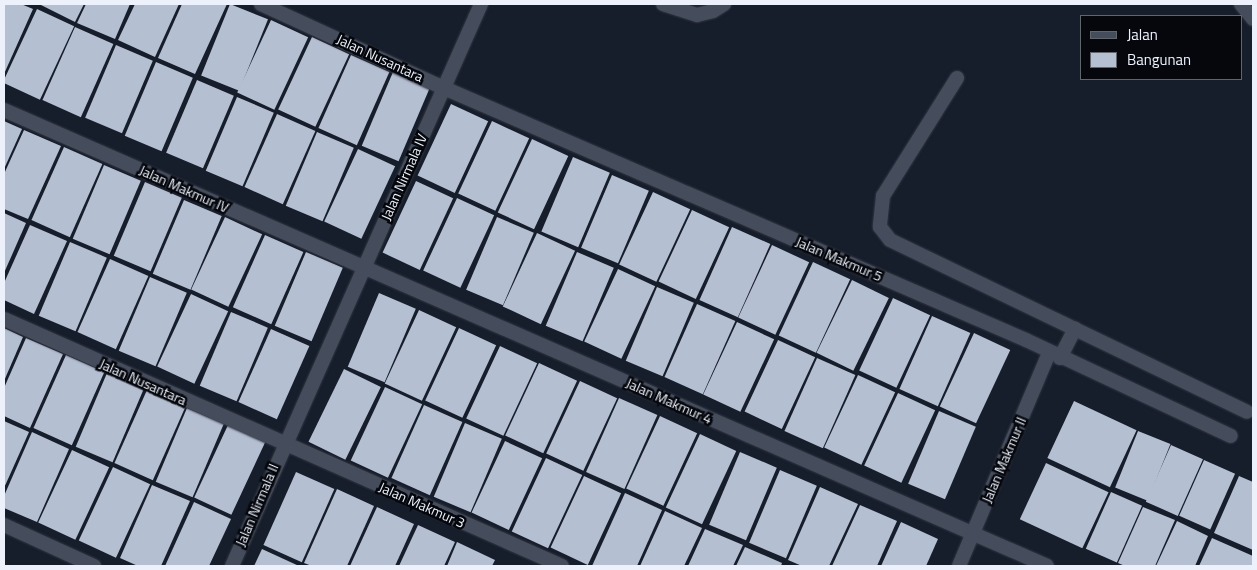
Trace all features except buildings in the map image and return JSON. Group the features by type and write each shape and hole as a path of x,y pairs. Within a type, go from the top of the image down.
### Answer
{"street":[{"name":"Jalan Nusantara","path":"261,4 444,88"},
{"name":"Jalan Nirmala IV","path":"283,444 481,4"},
{"path":"663,4 697,14 713,11 724,4"},
{"path":"1241,4 1253,19"},
{"path":"957,78 884,196 880,227 890,240 1247,412"},
{"name":"Jalan Makmur 5","path":"444,88 1026,340 1054,356 1232,436"},
{"name":"Jalan Makmur IV","path":"4,110 364,267"},
{"name":"Jalan Makmur 4","path":"364,267 1047,566"},
{"name":"Jalan Nusantara","path":"4,319 283,444"},
{"name":"Jalan Makmur II","path":"960,566 1054,356 1075,329"},
{"name":"Jalan Nirmala II","path":"232,566 283,444"},
{"name":"Jalan Makmur 3","path":"283,444 562,566"},
{"path":"4,525 94,566"}]}
